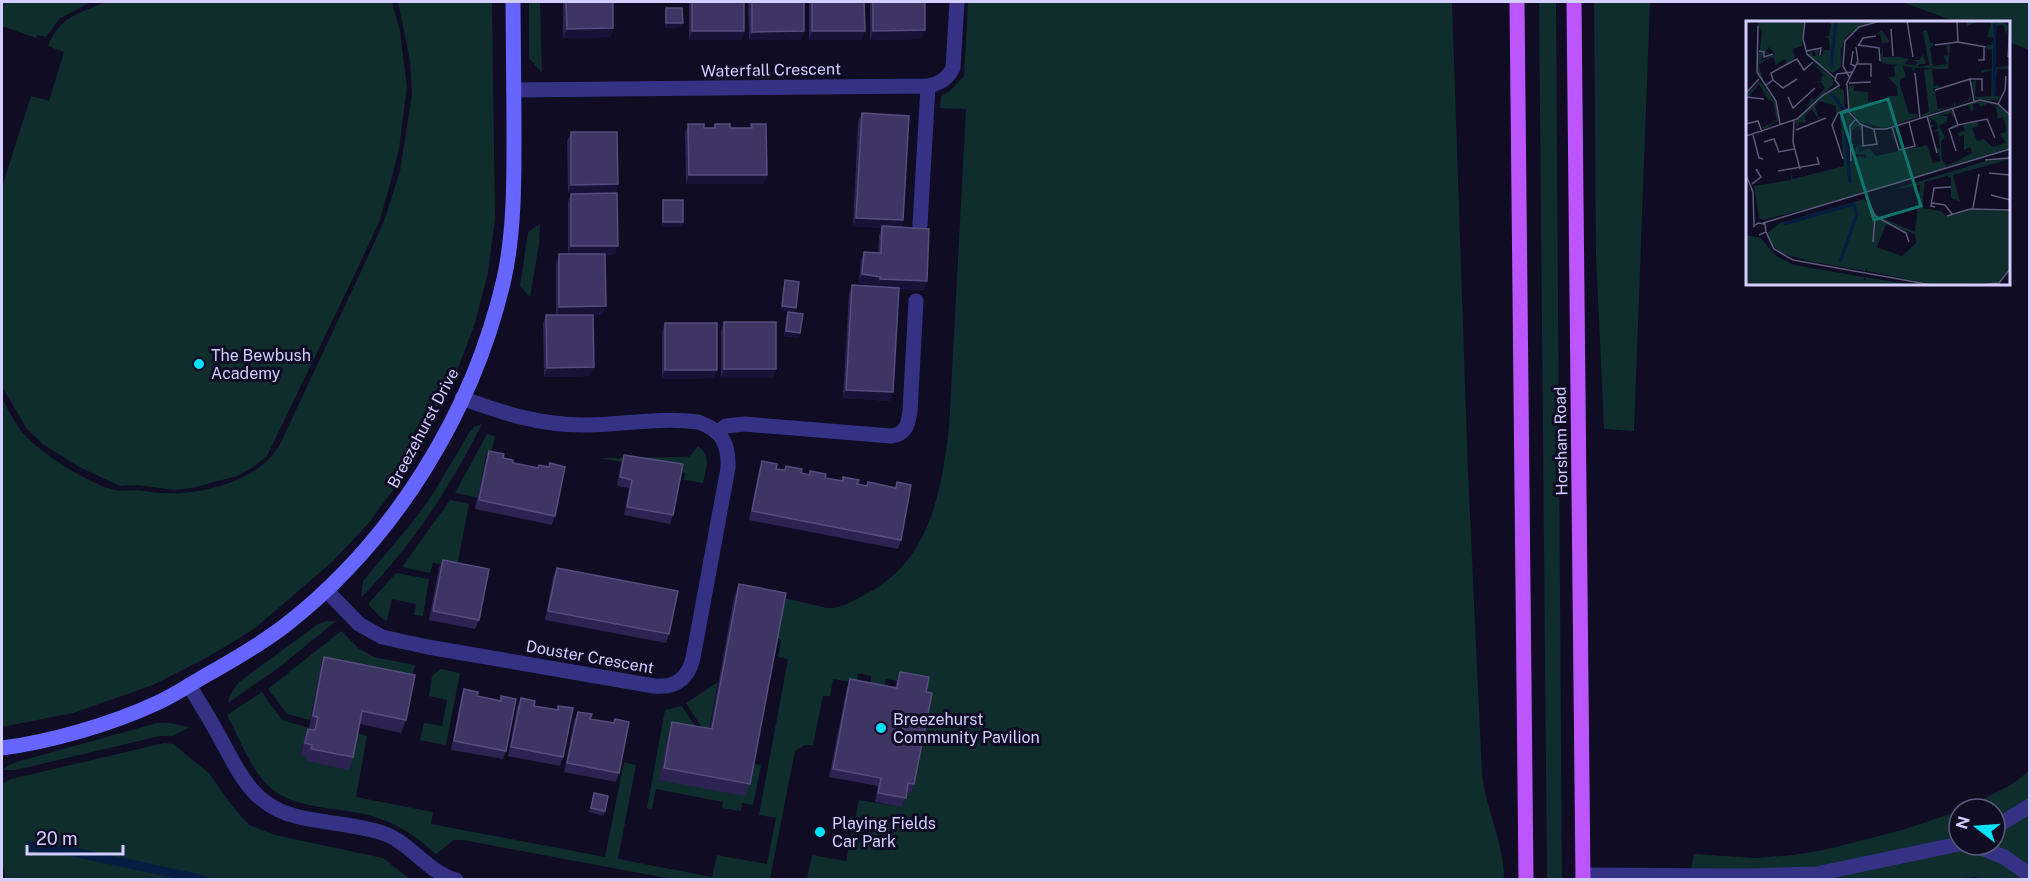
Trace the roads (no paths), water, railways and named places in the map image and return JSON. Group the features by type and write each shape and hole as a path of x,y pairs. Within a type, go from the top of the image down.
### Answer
{"main road":[{"path":"1517,2 1526,879"},
{"name":"Horsham Road","path":"1574,2 1583,877"}],"street":[{"name":"Breezehurst Drive","path":"2,748 43,740 119,719 158,703 189,685 285,626 354,564 398,510 423,472 462,398 494,317 507,260 514,197 513,2"},
{"path":"920,225 928,86 940,83 948,77 953,68 957,2"},
{"name":"Waterfall Crescent","path":"514,90 928,86"},
{"path":"462,398 517,417 583,425 690,421 705,424 717,433 726,426 744,424 891,436 903,432 907,427 910,411 916,301"},
{"name":"Douster Crescent","path":"326,590 359,624 382,637 647,685 661,687 673,685 685,678 691,664 728,468 728,448 717,433"},
{"path":"189,685 241,776 250,790 263,802 279,812 369,829 388,836 405,844 437,871 456,879"},
{"path":"2007,820 2030,806"},
{"path":"1583,877 1816,874 1947,847"},
{"path":"2004,857 2030,875"}],"waterway":[{"path":"30,846 74,852 204,880"}],"place":[{"name":"The Bewbush Academy","path":"199,364"},
{"name":"Breezehurst Community Pavilion","path":"881,728"},
{"name":"Playing Fields Car Park","path":"820,832"}]}
